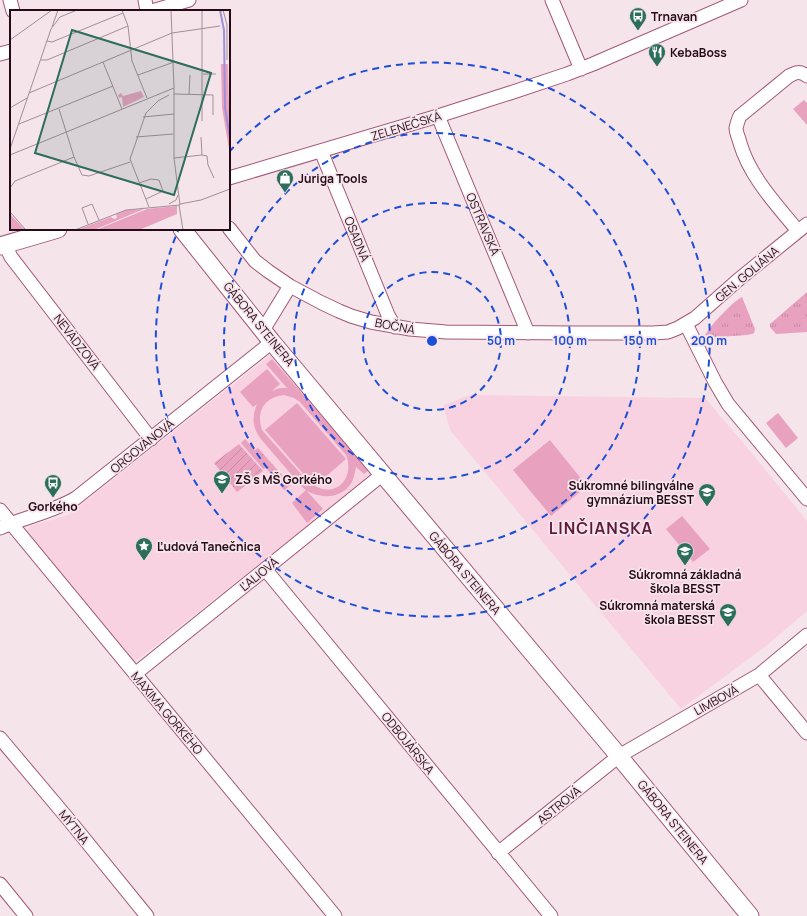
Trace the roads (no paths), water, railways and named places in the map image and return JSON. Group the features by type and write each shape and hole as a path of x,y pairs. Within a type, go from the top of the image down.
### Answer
{"main road":[{"path":"3,245 55,230"},
{"name":"GÁBORA STEINERA","path":"183,230 268,336 619,756 750,916"}],"street":[{"path":"10,0 13,10"},
{"path":"145,0 147,10"},
{"path":"155,10 189,0"},
{"path":"552,0 581,69"},
{"name":"ZELENEČSKÁ","path":"230,178 510,94 581,69 741,0"},
{"path":"0,54 10,51"},
{"path":"802,227 761,185 751,170 743,152 736,129 740,116 789,76 800,72 807,76"},
{"name":"OSTRAVSKÁ","path":"438,116 528,333"},
{"name":"OSADNÁ","path":"321,151 388,315 395,327"},
{"name":"GEN. GOLIÁNA","path":"686,324 802,227"},
{"name":"BOČNÁ","path":"230,229 255,261 290,286 344,313 361,319 395,327 446,332 576,333 668,332 686,324"},
{"name":"NEVÄDZOVÁ","path":"3,245 151,439"},
{"name":"ORGOVÁNOVÁ","path":"5,526 64,505 76,498 151,439 268,336 290,286"},
{"path":"686,324 717,386 728,404 807,499"},
{"name":"ĽALIOVÁ","path":"135,674 383,474"},
{"name":"MAXIMA GORKÉHO","path":"0,510 5,526 135,674 335,916"},
{"name":"ODBOJÁRSKA","path":"265,569 550,916"},
{"name":"LIMBOVÁ","path":"619,756 759,675 807,635"},
{"path":"759,675 807,734"},
{"name":"MÝTNA","path":"0,738 147,916"},
{"name":"ASTROVÁ","path":"498,853 619,756"},
{"path":"0,884 26,916"}],"place":[{"name":"Trnavan","path":"638,31"},
{"name":"KebaBoss","path":"657,67"},
{"name":"Juriga Tools","path":"285,193"},
{"name":"ZŠ s MŠ Gorkého","path":"222,494"},
{"name":"Gorkého","path":"53,498"},
{"name":"Súkromné bilingválne gymnázium BESST","path":"707,507"},
{"name":"Ľudová Tanečnica","path":"144,561"},
{"name":"Súkromná základná škola BESST","path":"685,566"},
{"name":"Súkromná materská škola BESST","path":"728,627"}],"district":[{"name":"LINČIANSKA","path":"601,528"}]}
